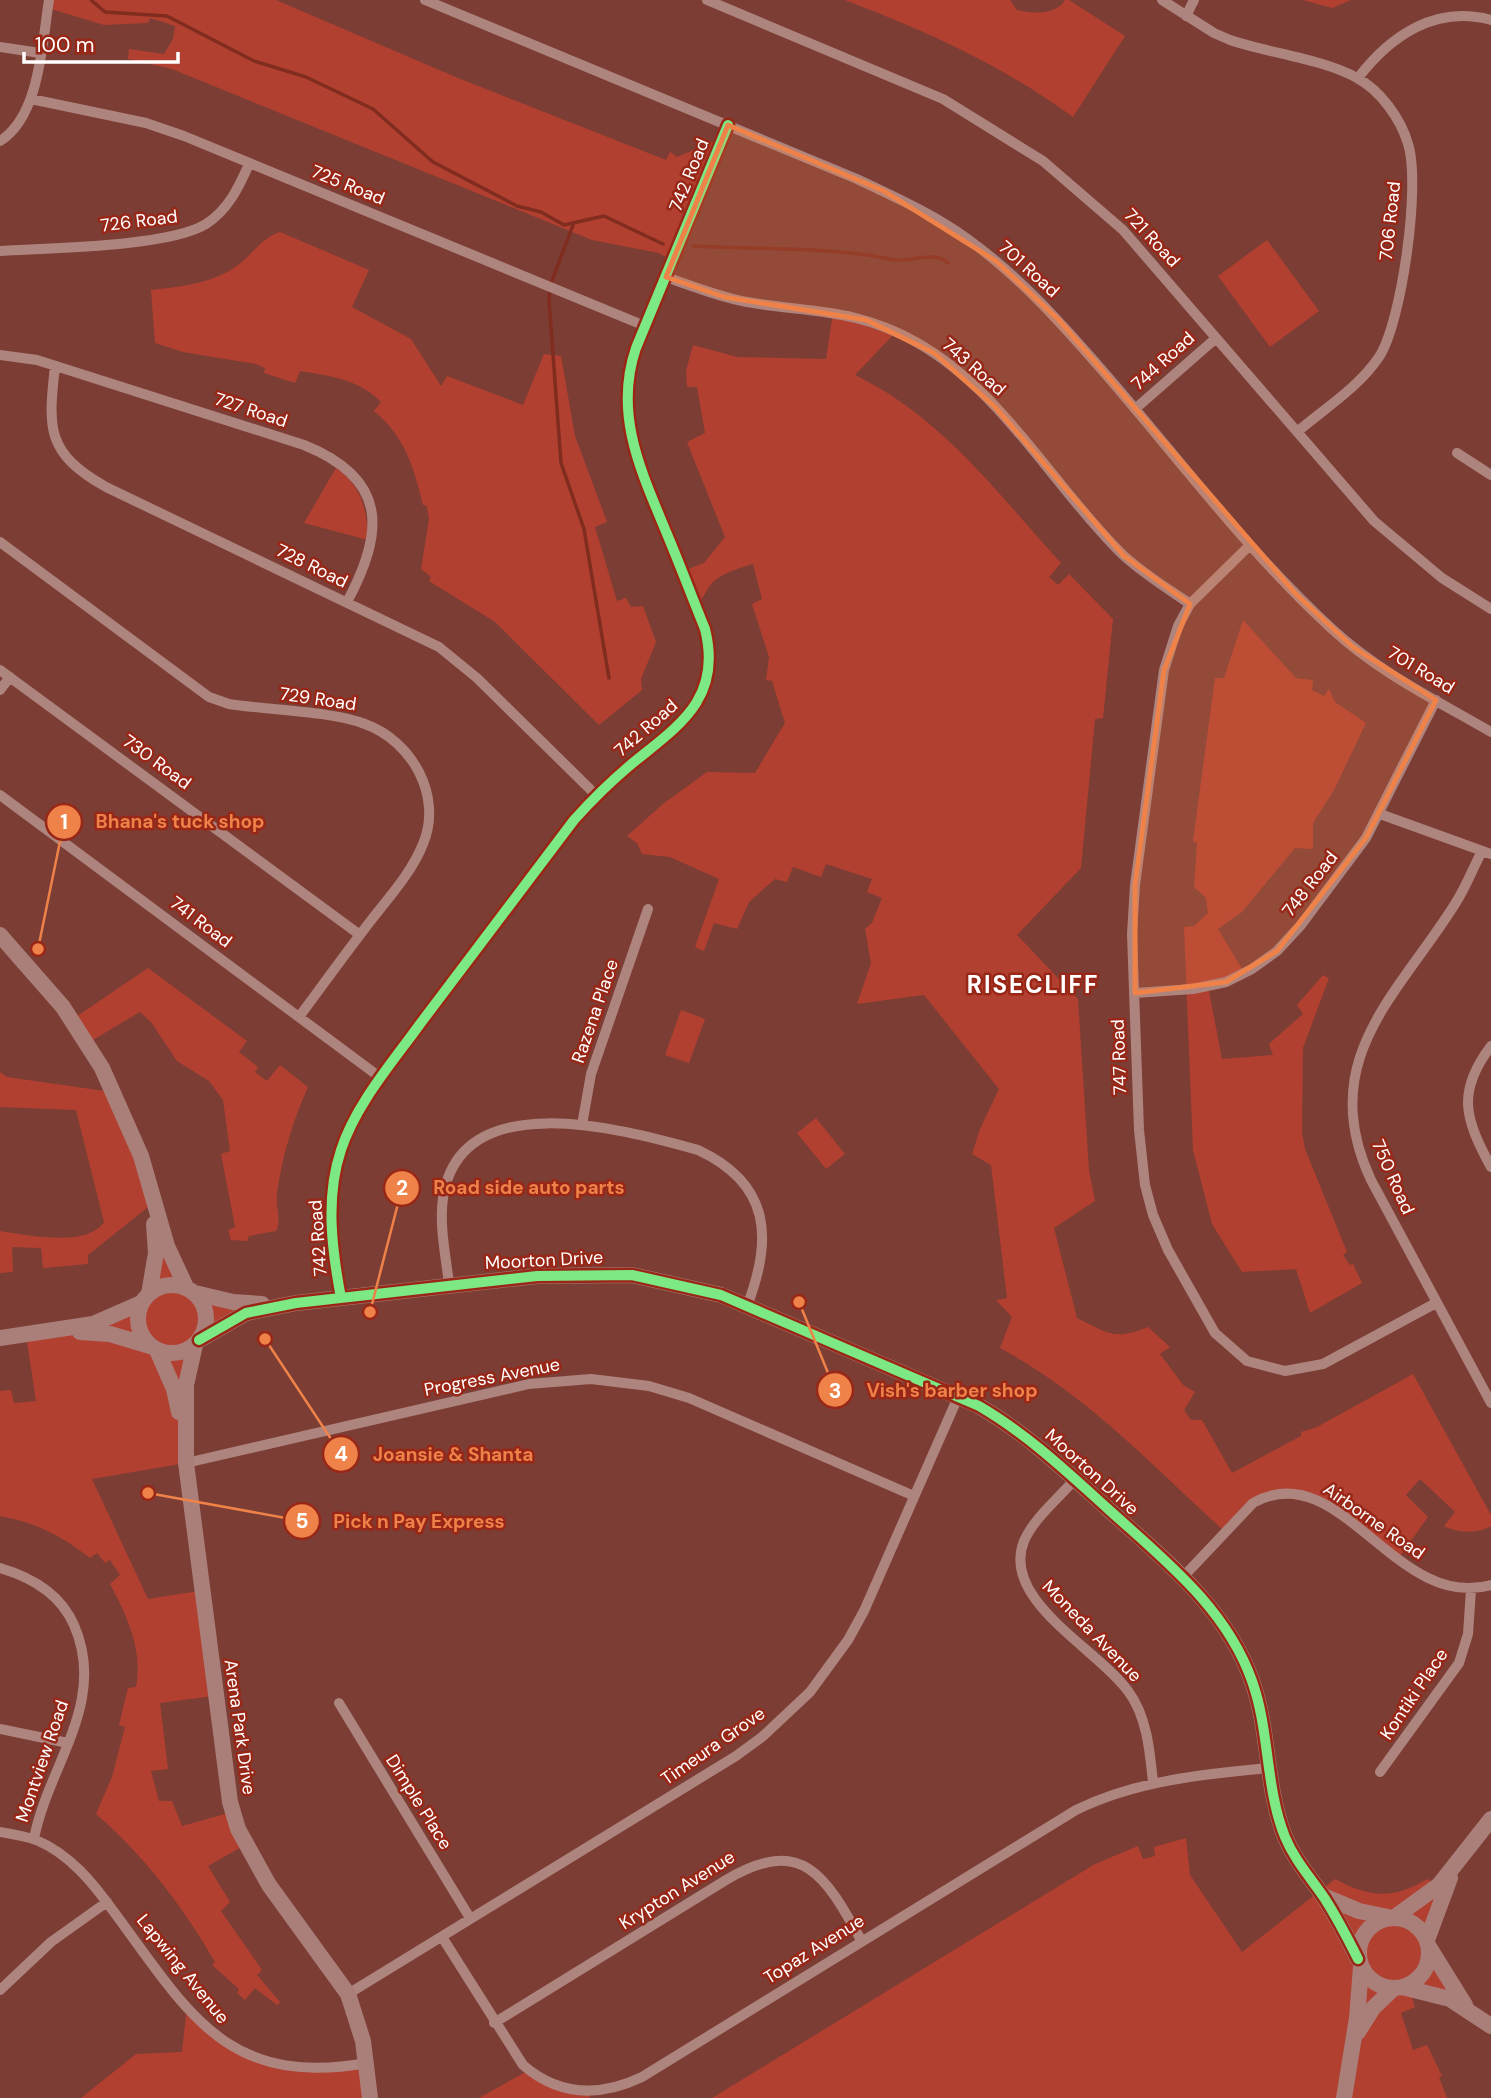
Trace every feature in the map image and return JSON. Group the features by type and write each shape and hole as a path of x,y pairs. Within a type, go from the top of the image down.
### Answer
{"street":[{"path":"0,141 18,126 31,99 49,0"},
{"name":"701 Road","path":"425,0 884,191 969,240 1040,301 1250,545 1332,630 1380,666 1491,732"},
{"name":"721 Road","path":"707,0 943,99 1044,161 1123,230 1362,508 1395,542 1442,578 1491,608"},
{"name":"706 Road","path":"1162,0 1230,40 1358,78 1394,115 1409,145 1413,163 1398,308 1386,344 1368,370 1297,432"},
{"path":"1186,16 1194,0"},
{"path":"1358,78 1380,51 1415,27 1449,17 1472,15 1491,20"},
{"path":"0,47 40,53"},
{"name":"725 Road","path":"31,99 146,123 645,326"},
{"name":"742 Road","path":"341,1298 332,1222 335,1170 346,1136 381,1077 574,820 596,795 682,723 700,700 709,675 710,649 705,629 639,464 628,425 626,399 630,365 728,125"},
{"name":"726 Road","path":"0,251 152,239 195,229 224,208 249,164"},
{"name":"743 Road","path":"666,277 724,297 822,309 866,320 934,353 971,382 995,407 1124,556 1190,604"},
{"name":"744 Road","path":"1135,409 1215,339"},
{"name":"727 Road","path":"0,355 55,366 304,445 342,464 361,485 373,520 370,556 347,602"},
{"name":"728 Road","path":"55,366 50,422 59,447 77,470 106,487 347,602 452,656 596,795"},
{"path":"1457,453 1491,475"},
{"name":"729 Road","path":"0,542 218,701 362,722 402,747 423,780 428,803 428,829 410,868 299,1017"},
{"name":"747 Road","path":"1250,545 1190,604 1172,644 1159,705 1135,885 1132,934 1139,1130 1145,1185 1153,1215 1168,1250 1214,1333 1235,1354 1258,1365 1285,1371 1310,1368 1338,1358 1436,1303"},
{"name":"730 Road","path":"0,670 360,935"},
{"path":"0,690 10,677"},
{"name":"748 Road","path":"1135,992 1211,986 1238,977 1268,959 1301,925 1356,853 1380,814 1436,700"},
{"name":"741 Road","path":"0,794 381,1077"},
{"path":"1380,814 1486,852"},
{"name":"750 Road","path":"1486,852 1457,902 1377,1014 1364,1043 1356,1078 1356,1129 1362,1158 1491,1403"},
{"name":"Razena Place","path":"582,1125 591,1074 648,909"},
{"name":"Arena Park Drive","path":"0,935 63,1007 102,1068 127,1121 167,1245 191,1290 205,1308 207,1319 197,1343 186,1385 186,1458"},
{"path":"1491,1046 1472,1078 1467,1105 1470,1128 1491,1167"},
{"path":"449,1284 443,1199 449,1178 459,1160 478,1141 501,1129 538,1124 582,1125 698,1150 715,1157 742,1181 761,1219 764,1248 747,1306"},
{"name":"Arena Park Drive","path":"151,1190 156,1253 138,1324 142,1337 154,1348 174,1389 186,1458 230,1802 238,1829 269,1885 348,1994 359,2024 367,2063 370,2098"},
{"name":"Moorton Drive","path":"191,1290 246,1304 296,1303 449,1284 572,1273 632,1275 707,1291 747,1306 958,1397 1006,1422 1075,1479 1183,1577 1218,1618 1244,1661 1259,1704 1269,1768 1284,1835 1301,1868 1323,1896 1359,1963"},
{"path":"0,1339 57,1332 93,1324 166,1285 191,1290"},
{"name":"Moorton Drive","path":"197,1343 239,1316 296,1303"},
{"path":"57,1332 110,1334 176,1353 197,1343"},
{"name":"Progress Avenue","path":"186,1458 502,1390 569,1379 592,1379 649,1386 690,1398 914,1496"},
{"name":"Timeura Grove","path":"348,1994 728,1761 772,1728 816,1685 848,1640 864,1611 958,1397"},
{"name":"Moneda Avenue","path":"1075,1479 1025,1539 1020,1556 1023,1580 1035,1601 1128,1691 1144,1728 1153,1783"},
{"name":"Airborne Road","path":"1183,1577 1253,1503 1264,1497 1294,1493 1332,1510 1440,1586 1471,1590 1491,1585"},
{"name":"Montview Road","path":"0,1568 27,1577 47,1590 71,1619 79,1636 86,1682 34,1839"},
{"name":"Kontiki Place","path":"1380,1772 1459,1663 1468,1634 1471,1590"},
{"name":"Dimple Place","path":"339,1703 470,1919"},
{"path":"0,1729 68,1743"},
{"name":"Topaz Avenue","path":"442,1937 516,2057 536,2076 577,2092 610,2090 642,2077 861,1940 1099,1798 1153,1783 1269,1768"},
{"path":"1343,2098 1354,2037 1359,1945 1364,1932 1375,1922 1392,1917 1429,1895 1454,1869 1491,1819"},
{"name":"Lapwing Avenue","path":"0,1832 34,1839 75,1864 187,2008 220,2041 249,2057 288,2067 335,2067 367,2063"},
{"name":"Krypton Avenue","path":"494,2023 726,1880 763,1861 792,1862 816,1874 861,1940"},
{"path":"1354,2037 1373,2008 1397,1988 1424,1972 1428,1944 1454,1869"},
{"path":"1323,1896 1359,1910 1415,1924 1466,2007"},
{"path":"0,1990 51,1942 107,1902"},
{"path":"1359,1963 1374,1983 1430,1992 1466,2007 1491,2026"}],"highlighted area":[{"path":"728,125 884,191 996,261 1059,320 1296,594 1353,647 1436,700 1366,838 1277,951 1226,982 1135,993 1135,885 1164,670 1190,604 1124,556 995,407 934,353 866,320 724,297 666,277"}],"shaded area":[{"path":"49,0 276,0 458,78 666,160 670,152 677,157 712,142 721,143 673,261 659,253 592,240 172,69 128,59 129,49 164,54 173,39 175,26 150,18 148,23 104,25 48,8"},
{"path":"845,0 1010,0 1017,10 1037,13 1050,11 1069,0 1125,36 1073,117 1018,81 963,51"},
{"path":"1303,0 1351,0 1332,8"},
{"path":"280,232 369,270 352,307 411,339 441,386 447,376 523,405 544,354 561,356 575,436 607,522 595,527 617,601 626,598 631,607 643,606 656,642 641,679 642,690 599,725 495,622 429,581 431,577 421,569 429,519 427,506 423,505 412,466 401,442 374,411 381,402 372,394 354,383 333,377 300,371 295,383 264,373 265,368 256,364 183,352 155,343 151,290 193,284 223,274"},
{"path":"1267,240 1319,311 1270,347 1218,276"},
{"path":"833,313 895,333 855,375 886,392 942,434 991,484 1061,563 1049,577 1058,585 1069,574 1113,619 1103,718 1095,719 1081,868 1017,935 1078,999 1089,1170 1095,1201 1054,1228 1077,1318 1111,1333 1127,1334 1148,1327 1170,1347 1160,1354 1183,1385 1195,1392 1184,1410 1191,1420 1202,1420 1232,1473 1301,1436 1301,1432 1317,1427 1413,1374 1491,1515 1491,1526 1468,1532 1444,1526 1455,1512 1420,1479 1406,1495 1428,1517 1398,1559 1321,1502 1264,1496 1224,1531 1090,1409 1031,1366 1000,1348 1012,1317 996,1300 1007,1298 991,1165 972,1154 980,1129 999,1089 924,995 857,1004 871,963 865,929 872,923 882,898 867,892 872,879 826,864 821,877 793,867 787,882 775,879 749,902 737,929 714,923 704,951 695,947 719,879 670,857 642,854 637,843 627,836 663,804 707,772 755,773 785,723 772,681 766,680 769,657 752,604 762,599 753,564 720,576 696,604 683,571 704,563 725,537 687,442 705,433 697,387 687,387 686,371 693,345 737,357 826,359"},
{"path":"336,468 352,482 361,499 368,540 304,523"},
{"path":"1243,620 1296,678 1313,680 1312,690 1324,696 1329,689 1335,702 1366,723 1334,790 1313,823 1313,849 1295,848 1242,912 1218,929 1244,972 1208,986 1222,1059 1273,1055 1269,1044 1303,1014 1297,1005 1323,975 1329,978 1303,1048 1302,1132 1305,1149 1347,1252 1343,1255 1350,1265 1353,1264 1362,1283 1310,1313 1296,1269 1242,1272 1212,1224 1193,1150 1184,927 1194,926 1208,913 1206,898 1194,887 1197,843 1193,841 1215,678 1224,678"},
{"path":"148,968 247,1041 239,1052 258,1067 255,1072 267,1081 280,1065 308,1087 282,1166 277,1193 276,1231 249,1236 247,1241 231,1240 228,1230 235,1227 221,1154 230,1151 223,1100 209,1081 177,1061 151,1022 140,1012 86,1044 70,1021"},
{"path":"681,1010 705,1019 689,1063 665,1055"},
{"path":"0,1072 7,1077 112,1092 187,1286 246,1314 196,1345 186,1463 92,1479 148,1599 199,1591 213,1696 160,1703 168,1769 151,1771 159,1801 172,1801 182,1826 232,1812 245,1845 208,1866 230,1902 221,1911 262,1970 257,1975 280,2002 277,2005 255,1988 245,2000 237,1993 239,1989 212,1965 215,1962 203,1942 162,1883 130,1846 96,1814 112,1777 125,1727 119,1725 128,1688 136,1687 138,1673 132,1633 110,1584 120,1575 110,1560 105,1563 97,1553 90,1558 48,1531 0,1516 0,1391 11,1390 14,1403 36,1401 26,1335 57,1332 140,1301 147,1290 153,1203 88,1255 88,1264 43,1268 41,1248 12,1247 13,1272 0,1273 0,1231 40,1237 71,1237 96,1230 104,1222 76,1110 0,1107"},
{"path":"816,1118 845,1154 826,1169 797,1133"},
{"path":"1186,1838 1190,1875 1242,1952 1335,1879 1359,1890 1381,1894 1403,1890 1427,1879 1446,1889 1428,1941 1467,2007 1429,1992 1412,1998 1415,2007 1401,2013 1413,2050 1427,2045 1442,2076 1439,2077 1447,2098 712,2098 1095,1864 1138,1846 1143,1859 1155,1856 1154,1847"},
{"path":"187,2006 203,2025 269,2063 367,2063 369,2098 81,2098 136,2054 182,2052"},
{"path":"529,2070 590,2092 590,2098 479,2098"}],"waterway":[{"path":"91,0 105,12 167,16 254,61 306,77 373,109 433,162 517,206 541,212 564,225 604,216 663,244"},
{"path":"573,225 550,286 549,300 561,463 584,529 609,678"},
{"path":"693,246 818,250 897,260 931,257 943,259 948,263"}],"cycle path":[{"path":"341,1298 333,1243 333,1187 341,1150 365,1100 574,820 628,767 678,725 701,694 707,675 709,654 705,629 640,466 629,420 628,397 636,348 728,125"},
{"path":"199,1340 246,1313 296,1303 537,1276 632,1275 721,1295 979,1406 1046,1454 1150,1546 1191,1586 1226,1630 1241,1654 1258,1700 1274,1799 1285,1837 1298,1862 1329,1906 1358,1959"}],"place":[{"name":"Bhana's tuck shop","path":"38,949"},
{"name":"Vish's barber shop","path":"799,1302"},
{"name":"Road side auto parts","path":"370,1312"},
{"name":"Joansie & Shanta","path":"265,1339"},
{"name":"Pick n Pay Express","path":"148,1493"}],"district":[{"name":"RISECLIFF","path":"1033,985"}]}
